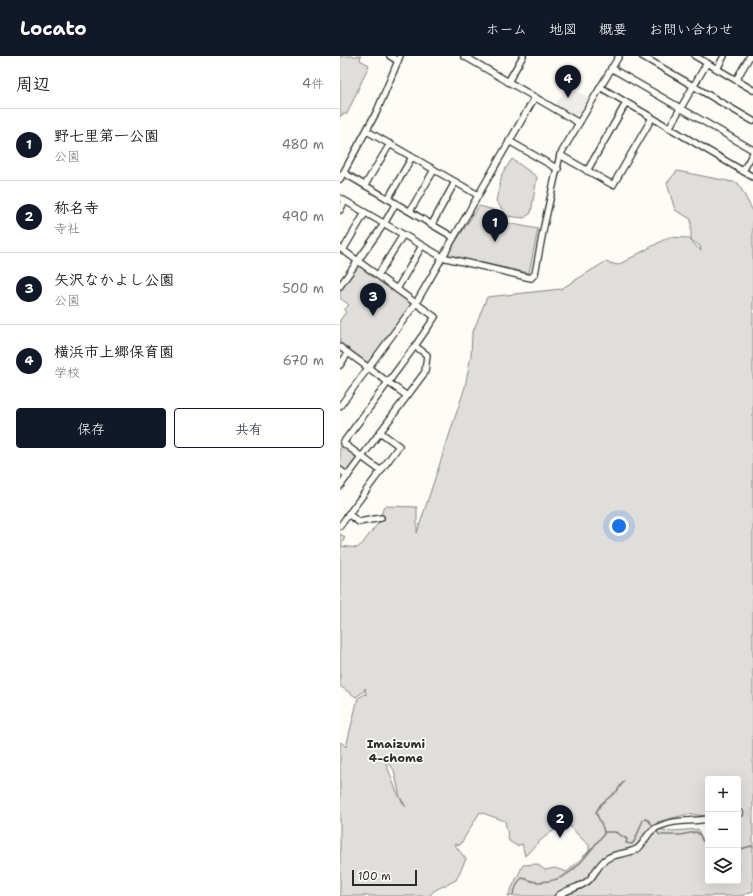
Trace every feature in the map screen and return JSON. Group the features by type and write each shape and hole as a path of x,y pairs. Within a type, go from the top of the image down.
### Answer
{"street":[{"path":"340,179 377,111 399,58 390,56"},
{"path":"464,56 580,123"},
{"path":"508,82 523,56"},
{"path":"340,210 343,200 442,257 456,262 531,278 535,274 560,155 618,56"},
{"path":"642,56 753,121"},
{"path":"696,56 753,90"},
{"path":"717,69 724,56"},
{"path":"736,80 750,56"},
{"path":"669,128 707,63"},
{"path":"611,68 753,152 743,171"},
{"path":"600,87 753,177"},
{"path":"340,406 416,303 535,97"},
{"path":"587,171 626,103"},
{"path":"560,155 612,186 652,118"},
{"path":"367,131 478,195"},
{"path":"509,141 558,169"},
{"path":"366,186 390,144"},
{"path":"388,199 412,157"},
{"path":"410,211 434,170"},
{"path":"344,173 454,237"},
{"path":"432,224 456,182"},
{"path":"340,286 384,224 396,203"},
{"path":"365,213 341,249 435,317 343,443 381,471"},
{"path":"378,275 403,235"},
{"path":"397,289 422,246"},
{"path":"340,486 425,372 427,355 415,346"},
{"path":"340,347 407,396"},
{"path":"340,365 348,353"},
{"path":"340,526 399,446 380,432"},
{"path":"340,470 348,476"},
{"path":"348,514 359,522 382,518"},
{"path":"558,896 568,890 586,883 607,858 637,849 641,846 649,833 661,825 672,822 705,819"}],"shaded area":[{"path":"340,56 361,56 360,60 369,65 347,114 342,114 340,117"},
{"path":"567,85 589,98 578,117 575,117 555,106"},
{"path":"512,159 537,177 531,213 524,218 507,216 496,201 502,174"},
{"path":"677,171 738,183 753,211 753,891 741,896 508,896 523,865 537,864 545,870 555,868 567,872 589,851 589,845 567,823 544,837 525,856 522,844 517,846 509,841 505,821 480,812 460,845 454,844 466,859 456,880 435,890 429,896 340,896 340,743 341,742 346,747 358,698 365,694 366,695 365,688 364,691 356,697 340,686 340,534 345,537 341,546 357,548 362,544 379,522 384,506 417,507 417,533 465,387 471,355 472,334 487,297 561,289 605,262 618,265 669,237 688,238 701,251 700,246 691,240 691,219 675,210 667,183","holes":["382,755 394,770 400,797 406,807 398,795"]},
{"path":"479,206 494,210 497,221 538,229 529,273 446,256"},
{"path":"360,265 412,303 368,363 340,343 340,320 346,312 344,310 349,305 340,298 340,290"},
{"path":"343,445 359,457 347,473 340,468 340,448"}],"waterway":[{"path":"512,896 518,882 522,878 535,882 549,881 568,873 583,860 604,834 596,812 601,804 617,791 624,781"},
{"path":"604,832 615,832 627,839 626,843 632,844 643,820 648,820 654,827"},
{"path":"655,830 660,835 680,835 696,832 700,835 705,844"},
{"path":"741,849 751,846 753,847"}],"tunnel":[{"path":"741,813 753,815"}],"place":[{"name":"横浜市上郷保育園","path":"568,98"},
{"name":"野七里第一公園","path":"495,242"},
{"name":"矢沢なかよし公園","path":"373,316"},
{"name":"称名寺","path":"560,838"}],"district":[{"name":"Imaizumi 4-chome","path":"396,751"}]}
